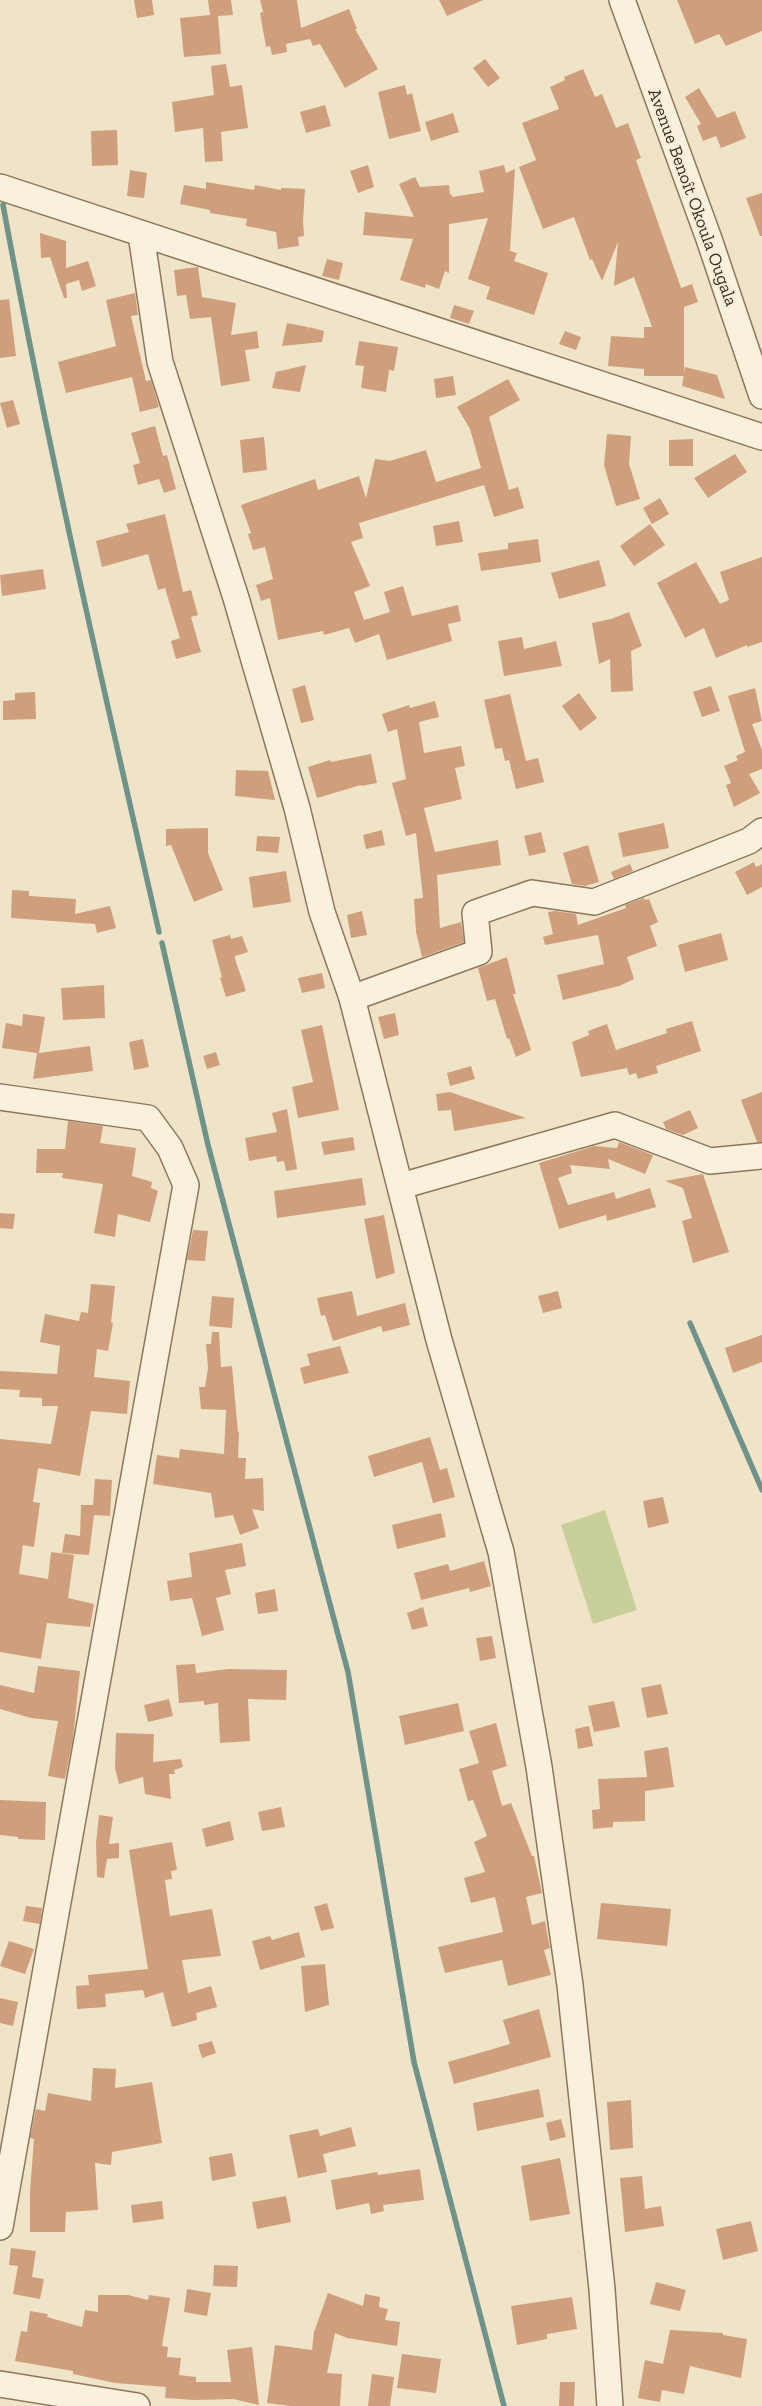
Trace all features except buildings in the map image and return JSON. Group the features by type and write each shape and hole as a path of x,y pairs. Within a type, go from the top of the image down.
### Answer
{"street":[{"name":"Avenue Benoît Okoula Ougala","path":"622,0 709,239 762,396"},
{"path":"0,187 762,437"},
{"path":"142,234 160,362 236,598 297,808 322,912 352,998 439,1340 501,1552 539,1767 571,1995 602,2289 610,2406"},
{"path":"352,998 479,952 475,913 532,893 594,902 750,841 762,831"},
{"path":"0,1096 148,1118 170,1148 186,1185 0,2227"},
{"path":"401,1186 615,1125 710,1161 762,1156"},
{"path":"0,2384 138,2406"}],"green space":[{"path":"605,1510 637,1610 593,1624 561,1525"}],"waterway":[{"path":"3,205 39,388 97,660 159,932"},
{"path":"162,943 208,1145 348,1672 414,2062 504,2406"},
{"path":"690,1323 762,1490"}]}
